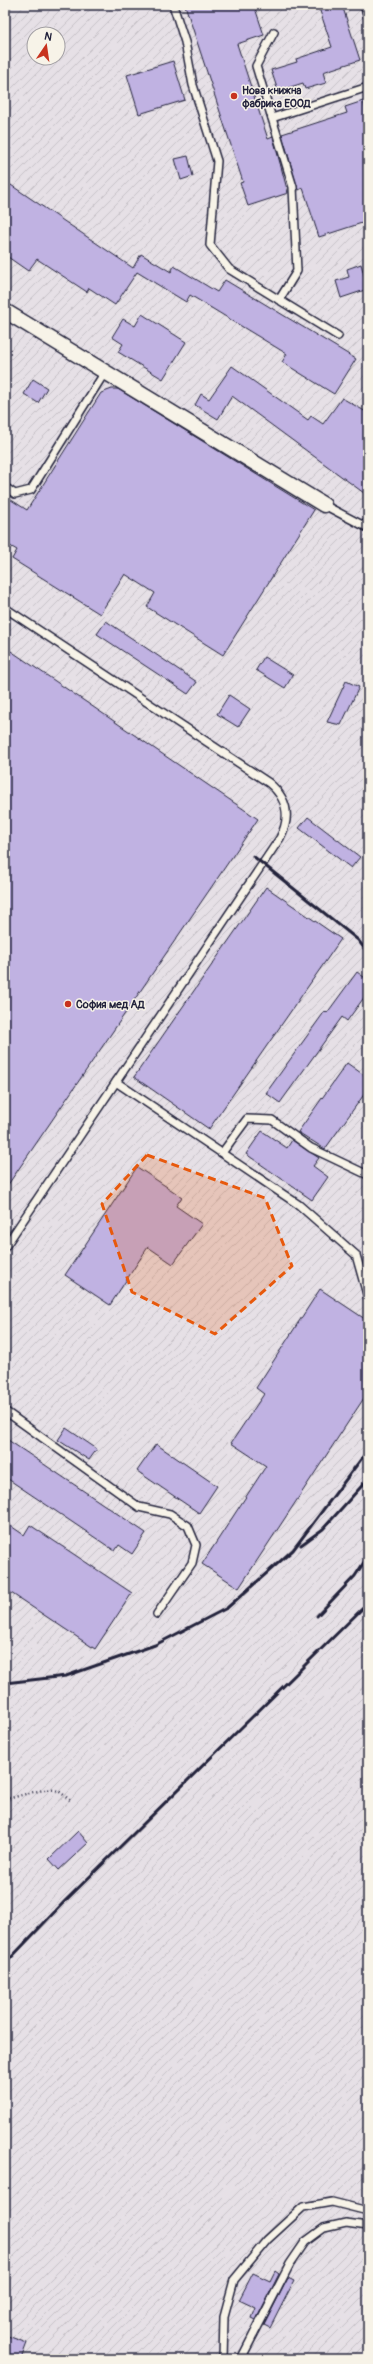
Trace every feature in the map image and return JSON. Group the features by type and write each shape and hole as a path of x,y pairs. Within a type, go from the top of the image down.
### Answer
{"street":[{"path":"5,311 324,505"}],"lane":[{"path":"172,5 185,42 192,85 217,162 210,246 228,269 338,336"},
{"path":"364,5 368,17"},
{"path":"274,32 256,66 293,187 296,271 279,300"},
{"path":"272,118 368,88"},
{"path":"5,487 15,494 31,490 105,372"},
{"path":"324,505 368,528"},
{"path":"5,608 269,783 279,791 285,802 288,814 286,827 280,838 5,1247"},
{"path":"116,1082 299,1205 356,1255 368,1298"},
{"path":"222,1153 247,1119 272,1120 311,1148 368,1175"},
{"path":"5,1411 139,1507 170,1514 188,1526 196,1544 192,1563 158,1614"},
{"path":"223,2359 224,2317 234,2280 267,2240 303,2207 332,2202 368,2211"},
{"path":"241,2359 290,2264 306,2242 324,2228 346,2222 368,2226"}],"path":[{"path":"5,1799 23,1796 42,1789 58,1791 71,1801"}],"highlighted area":[{"path":"147,1155 265,1198 292,1266 215,1334 132,1292 102,1204"}],"shaded area":[{"path":"5,5 368,5 368,2359 5,2359"}],"building":[{"name":"Нова книжна фабрика ЕООД","path":"185,5 254,5 264,35 237,44 268,139 273,137 288,193 248,206 240,183 243,182"},
{"path":"318,5 342,5 360,60 323,72 326,83 305,89 303,83 278,91 271,70 297,62 296,59 332,47"},
{"path":"173,61 185,100 139,114 127,75"},
{"path":"363,101 368,116 368,221 319,237 303,188 298,190 282,134 347,113 345,107"},
{"path":"188,156 193,176 181,180 175,159"},
{"path":"5,181 133,268 141,254 171,272 174,266 217,292 225,280 356,359 334,394 282,362 287,354 190,295 186,302 137,272 115,305 89,288 87,292 37,259 28,271 5,255"},
{"path":"361,264 368,289 341,298 336,281 349,277 347,269"},
{"path":"142,314 186,342 163,379 118,352 123,344 112,337 123,319 135,326"},
{"path":"232,366 308,420 311,416 323,424 342,398 368,413 368,496 232,396 218,419 195,405 201,394 209,399"},
{"path":"33,379 47,388 38,403 24,394"},
{"path":"112,389 118,389 314,510 223,655 147,607 155,593 125,574 100,614 12,559 17,550 5,543 5,496 27,510 101,393"},
{"path":"106,621 197,682 188,694 97,634"},
{"name":"София мед АД","path":"5,647 258,819 5,1189"},
{"path":"264,657 293,675 285,688 256,670"},
{"path":"346,681 359,687 341,725 327,722"},
{"path":"229,695 250,709 238,727 217,714"},
{"path":"308,817 360,857 351,868 299,828"},
{"path":"266,887 341,939 209,1129 134,1077"},
{"path":"357,972 368,980 368,992 347,1021 342,1017 280,1103 266,1093 325,1011 327,1013"},
{"path":"347,1063 368,1078 368,1089 325,1149 298,1132"},
{"path":"262,1131 287,1148 292,1140 319,1158 313,1166 328,1177 312,1200 246,1154"},
{"path":"137,1167 182,1197 176,1206 202,1224 173,1264 148,1247 110,1305 65,1275"},
{"path":"320,1289 368,1321 368,1392 239,1588 202,1564 266,1466 231,1443 264,1394 256,1388"},
{"path":"66,1428 97,1449 89,1460 58,1440"},
{"path":"5,1438 146,1533 132,1554 119,1545 115,1551 5,1477"},
{"path":"156,1444 217,1486 199,1513 137,1471"},
{"path":"5,1522 24,1535 30,1525 132,1593 95,1649 5,1589"},
{"path":"78,1831 88,1843 59,1870 49,1859"},
{"path":"275,2271 279,2274 256,2320 252,2318 256,2308 239,2300 253,2273 270,2281"},
{"path":"288,2278 294,2281 270,2328 264,2325"},
{"path":"5,2335 27,2343 21,2359 5,2359"}],"railway":[{"path":"253,856 358,940 368,953"},
{"path":"5,1683 66,1676 155,1645 227,1608 293,1550 368,1450"},
{"path":"301,1545 323,1529 368,1479"},
{"path":"317,1616 355,1576 368,1556"},
{"path":"5,1964 65,1901 368,1603"}],"place":[{"name":"Нова книжна фабрика ЕООД","path":"234,96"},
{"name":"София мед АД","path":"68,1004"}]}
